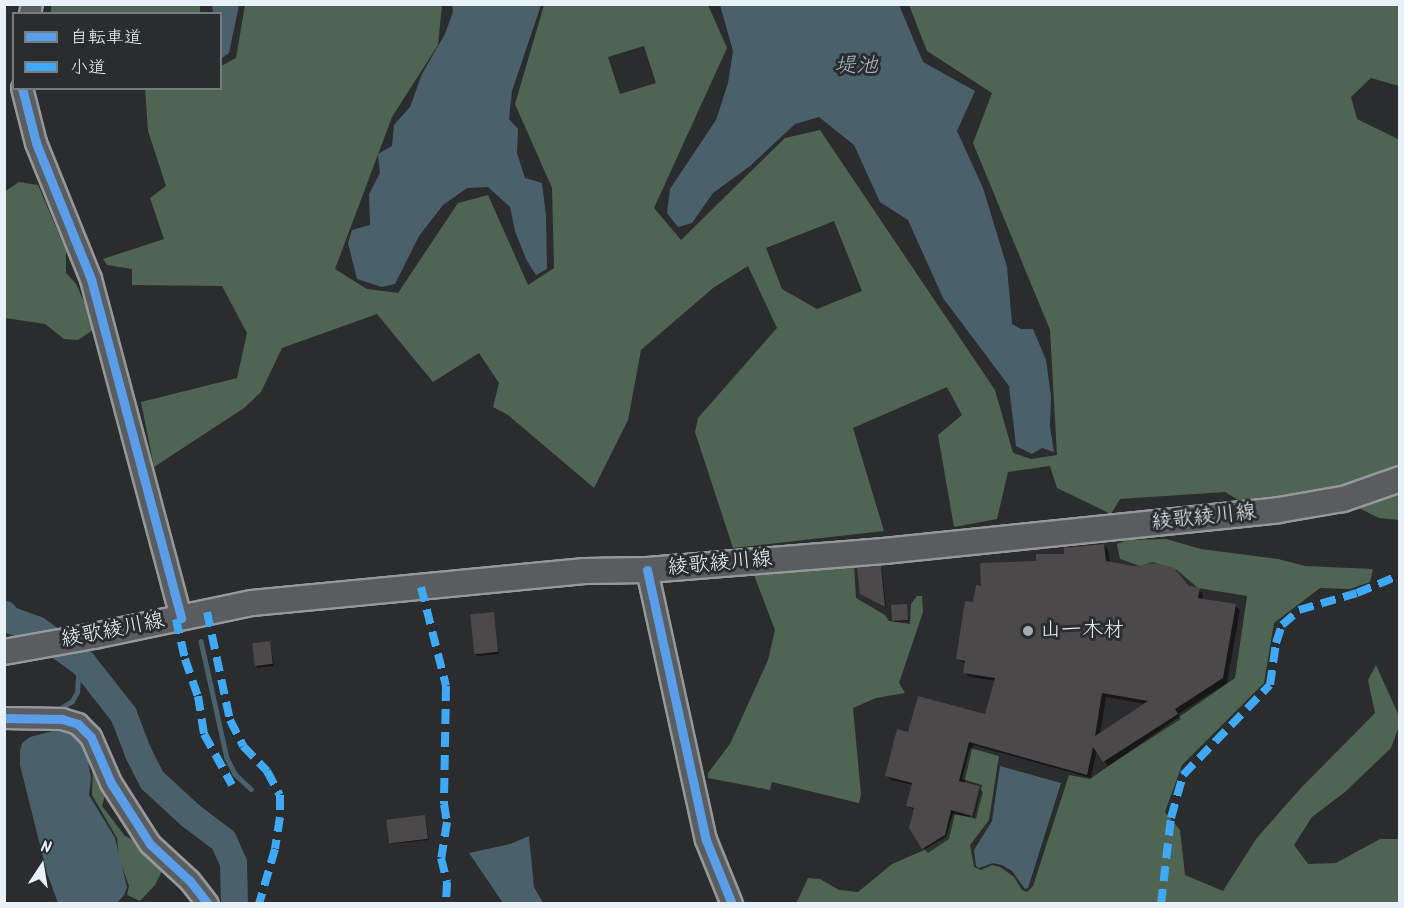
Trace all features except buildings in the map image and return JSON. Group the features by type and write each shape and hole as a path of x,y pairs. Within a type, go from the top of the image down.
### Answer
{"main road":[{"name":"綾歌綾川線","path":"15,650 252,603 584,571 647,570 884,551 1279,510 1343,499 1400,479"}],"street":[{"path":"23,90 36,143 92,279 181,618"},
{"path":"647,570 706,840 729,903"},
{"path":"4,718 63,718 78,724 91,737 111,783 150,844 190,881 208,903"}],"green space":[{"path":"51,4 200,4 200,12 51,12"},
{"path":"245,5 442,5 438,45 392,117 335,269 367,289 398,293 458,203 488,195 528,285 554,268 552,188 515,104 544,5 708,5 727,48 654,208 681,240 785,138 820,130 995,390 1013,453 1031,459 1057,455 1050,330 973,143 992,93 927,51 909,5 1399,5 1399,86 1371,78 1351,97 1357,119 1400,140 1399,467 1358,487 1245,504 1225,492 1120,499 1111,514 1057,488 1050,466 1008,472 997,519 954,527 938,435 962,415 947,387 853,428 884,531 733,548 695,432 698,418 777,328 748,266 713,288 641,350 628,420 594,488 508,415 493,407 499,383 479,353 433,382 377,314 282,348 261,392 244,408 154,467 141,402 237,378 247,333 222,286 132,285 132,269 107,265 103,259 164,239 150,198 166,186 148,131 145,90 222,90 222,65 236,58","holes":["644,46 656,83 620,94 608,57","834,221 862,291 817,309 782,289 766,248"]},
{"path":"19,182 38,185 66,251 66,273 76,284 96,328 78,340 64,339 45,324 5,318 4,192"},
{"path":"1399,494 1399,520 1379,518 1357,507"},
{"path":"1166,539 1201,549 1278,559 1305,566 1373,569 1370,582 1350,589 1320,588 1274,623 1264,683 1182,765 1165,812 1180,830 1185,875 1223,891 1256,839 1300,789 1375,713 1368,680 1376,665 1399,716 1399,726 1391,748 1345,792 1312,817 1294,845 1308,864 1336,863 1380,839 1399,839 1399,903 796,904 808,878 820,879 839,890 858,892 892,864 946,837 953,814 974,818 982,785 962,779 970,748 999,756 989,820 970,845 974,867 981,870 992,865 1000,867 1014,877 1022,890 1027,892 1033,886 1069,775 1090,779 1235,678 1247,596 1198,588 1177,570 1153,562 1140,566 1120,559 1117,544 1128,540"},
{"path":"854,566 856,598 885,615 889,621 910,624 911,604 917,596 922,596 923,612 899,683 905,693 876,698 853,708 861,794 859,803 772,782 770,790 708,778 708,773 730,744 768,660 775,630 754,575"},
{"path":"93,763 107,788 102,806 125,836 143,845 152,853 162,871 155,885 140,901 127,895 129,886 119,858 117,838 92,795"}],"water":[{"path":"212,5 239,5 229,53 222,58 222,12 213,12"},
{"path":"452,5 541,5 512,91 509,119 518,129 517,153 525,178 542,183 546,216 547,269 536,275 526,259 515,231 510,207 488,187 467,188 443,205 419,236 395,284 382,287 357,279 348,243 352,230 370,225 369,194 380,173 378,154 392,146 394,125 410,107 422,74 445,34 453,12"},
{"name":"堤池","path":"720,5 899,5 923,62 975,91 957,131 983,188 1007,267 1012,324 1021,329 1033,329 1046,360 1051,396 1050,427 1054,452 1042,448 1032,454 1016,446 1009,386 943,298 908,220 880,202 854,145 819,117 795,124 750,166 713,193 692,223 678,227 667,213 670,189 716,120 728,83 733,51"},
{"path":"68,727 90,743 89,795 115,838 127,887 117,903 58,903 47,873 20,765 20,751 22,743 30,737"},
{"path":"1000,766 1061,783 1028,888 1025,889 1012,871 1002,865 993,863 979,868 976,866 974,850 992,821"},
{"path":"529,836 534,887 543,903 503,903 469,853 510,844"}],"waterway":[{"path":"4,614 8,619 36,629 83,663 123,714 138,753 152,780 190,815 223,840 233,862 234,904"},
{"path":"201,641 227,758 235,774 251,789"},
{"path":"48,710 61,708 72,701 77,692 78,676 83,663"}],"marked path":[{"path":"1161,904 1171,818 1183,775 1270,685 1276,643 1282,625 1299,610 1357,593 1400,575"},
{"path":"421,587 446,686 444,804 447,822 441,858 447,882 446,904"},
{"path":"207,612 230,720 243,746 267,771 280,795 280,817 275,849 259,904"},
{"path":"176,619 185,659 198,696 204,734 232,785"}],"cycle path":[{"path":"23,90 36,143 91,279 181,618"},
{"path":"647,570 706,840 732,904"},
{"path":"4,718 62,719 78,724 91,737 111,783 150,844 190,881 208,904"}],"place":[{"name":"山一木材","path":"1028,631"}]}
